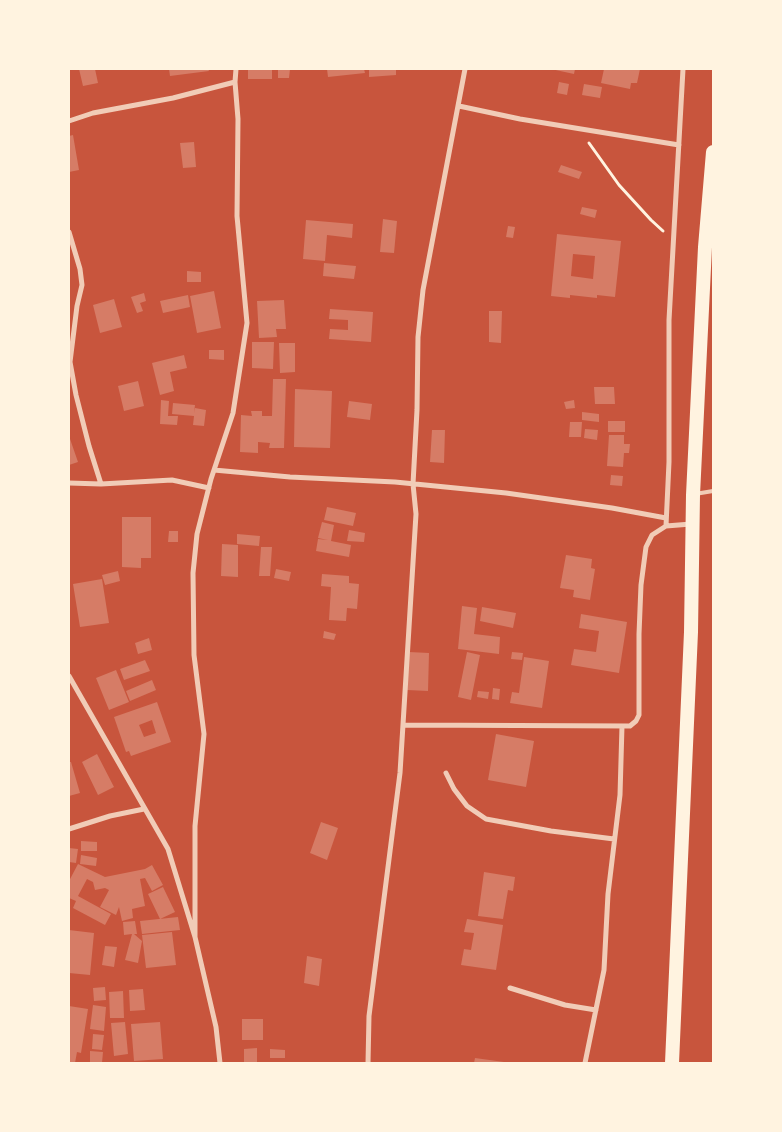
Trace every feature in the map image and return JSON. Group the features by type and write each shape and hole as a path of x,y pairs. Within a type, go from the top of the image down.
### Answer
{"highway":[{"path":"672,1063 691,632 693,495 705,247 713,152"}],"street":[{"path":"195,937 195,826 204,734 194,655 193,573 197,534 214,470 233,413 247,323 237,216 238,119 235,82 236,69"},
{"path":"368,1063 369,1016 400,773 416,514 413,484 418,337 424,290 465,69"},
{"path":"666,526 669,462 669,320 683,69"},
{"path":"69,121 92,113 173,98 235,82"},
{"path":"459,106 579,129 679,145"},
{"path":"69,232 80,269 82,285 77,306 70,362 76,396 101,484"},
{"path":"214,470 290,477 413,484 506,493 612,508 666,518"},
{"path":"69,483 101,484 172,480 209,488"},
{"path":"403,725 630,726 639,715 638,634 641,585 646,548 652,536 666,526 692,524"},
{"path":"69,676 168,849 195,937 216,1027 220,1063"},
{"path":"585,1063 604,970 608,894 620,795 622,726"},
{"path":"446,774 466,806 486,819 614,839"},
{"path":"69,829 110,816 144,809"},
{"path":"510,988 564,1005 596,1010"}],"lane":[{"path":"693,495 713,491"}],"path":[{"path":"579,129 619,185 651,220 673,240"}],"building":[{"path":"79,69 95,69 98,83 83,86"},
{"path":"169,69 208,69 209,71 170,76"},
{"path":"248,69 272,69 272,79 248,79"},
{"path":"278,69 290,69 289,78 278,78"},
{"path":"327,69 364,69 365,73 328,77"},
{"path":"369,69 396,69 396,75 369,77"},
{"path":"551,69 575,69 574,74"},
{"path":"604,69 640,69 637,83 631,83 630,89 601,83"},
{"path":"559,82 569,84 567,95 557,93"},
{"path":"584,84 602,87 600,98 582,95"},
{"path":"73,135 79,170 69,172 69,136"},
{"path":"194,142 196,167 183,168 180,143"},
{"path":"561,165 582,172 579,179 558,172"},
{"path":"582,207 597,210 595,218 580,214"},
{"path":"383,219 397,221 394,253 380,252"},
{"path":"306,220 353,224 352,238 327,235 325,261 303,259"},
{"path":"508,226 515,227 513,238 506,237"},
{"path":"557,234 621,241 615,297 597,295 597,298 570,295 570,298 551,296","holes":["573,254 595,256 593,279 571,276"]},
{"path":"324,263 356,266 354,279 323,276"},
{"path":"187,271 201,272 201,282 187,282"},
{"path":"214,291 221,328 197,333 190,296"},
{"path":"144,293 146,301 140,303 143,311 137,313 131,297"},
{"path":"188,295 190,307 163,313 160,301"},
{"path":"114,299 122,327 100,333 93,305"},
{"path":"284,300 286,329 276,329 277,337 259,338 257,301"},
{"path":"330,309 373,312 371,342 329,339 330,329 348,330 348,320 329,319"},
{"path":"489,311 502,311 501,343 489,342"},
{"path":"252,342 274,342 273,369 252,368"},
{"path":"279,343 295,343 295,372 280,373"},
{"path":"209,350 224,350 224,360 209,359"},
{"path":"184,355 187,368 170,372 174,391 160,395 152,363"},
{"path":"273,379 286,379 284,448 269,448 270,443 258,442 258,453 240,452 241,415 252,416 251,411 262,411 262,416 272,416"},
{"path":"138,381 144,406 124,411 118,386"},
{"path":"594,387 614,387 615,404 595,404"},
{"path":"295,389 332,391 330,448 294,447"},
{"path":"161,400 169,401 168,416 178,416 177,425 160,424"},
{"path":"574,400 575,408 566,409 564,402"},
{"path":"349,401 372,404 370,420 347,417"},
{"path":"173,403 195,405 194,413 195,408 206,410 204,426 193,425 194,416 172,414"},
{"path":"582,412 599,414 599,422 582,420"},
{"path":"608,421 625,421 625,432 608,432"},
{"path":"570,422 582,422 581,437 569,437"},
{"path":"585,429 598,430 597,440 584,438"},
{"path":"432,430 445,430 444,463 430,462"},
{"path":"609,435 624,435 624,444 630,444 629,453 624,453 623,467 607,466"},
{"path":"69,436 78,462 69,465"},
{"path":"611,475 623,476 622,486 610,485"},
{"path":"327,507 356,513 353,526 324,520"},
{"path":"122,517 151,517 151,558 141,558 141,568 122,567"},
{"path":"322,522 334,525 331,541 351,545 349,557 316,551 318,539 328,540 318,538"},
{"path":"349,530 365,533 364,542 347,541"},
{"path":"169,531 178,531 178,542 168,542"},
{"path":"237,534 260,536 259,546 237,544"},
{"path":"222,544 238,545 238,577 221,576"},
{"path":"261,547 272,547 270,576 259,576"},
{"path":"566,555 592,559 591,568 595,569 590,600 573,597 574,590 560,588"},
{"path":"276,569 291,572 289,581 274,578"},
{"path":"118,571 120,581 105,585 102,575"},
{"path":"322,574 349,576 349,583 359,584 357,609 347,608 346,621 329,620 331,587 321,586"},
{"path":"102,579 109,623 80,627 73,584"},
{"path":"462,606 477,608 474,634 500,637 499,654 458,649"},
{"path":"482,607 516,613 513,628 480,621"},
{"path":"581,614 627,622 619,673 571,665 574,649 596,652 599,631 579,628"},
{"path":"324,631 336,634 334,640 323,638"},
{"path":"149,638 152,650 138,654 135,643"},
{"path":"409,652 429,653 428,691 407,690"},
{"path":"467,652 480,655 471,700 458,697"},
{"path":"512,652 523,653 522,660 511,659"},
{"path":"524,657 549,661 542,708 510,703 512,692 519,693"},
{"path":"145,660 150,671 124,680 120,669"},
{"path":"116,670 129,702 109,710 96,678"},
{"path":"152,680 156,690 130,701 126,691"},
{"path":"493,688 500,689 499,700 492,699"},
{"path":"478,691 489,692 488,699 477,697"},
{"path":"157,702 171,742 131,756 129,751 126,752 114,717","holes":["152,720 156,733 144,737 139,725"]},
{"path":"496,734 534,741 526,787 488,780"},
{"path":"97,754 114,787 98,795 82,762"},
{"path":"69,762 71,762 80,793 69,796"},
{"path":"321,822 338,828 327,860 310,853"},
{"path":"81,841 97,842 97,851 81,851"},
{"path":"69,848 78,849 76,863 69,862"},
{"path":"81,855 97,858 96,866 80,864"},
{"path":"78,864 105,877 145,869 152,865 163,885 152,891 145,878 140,879 145,906 132,909 133,918 122,921 119,907 116,915 100,907 109,890 105,888 95,890 93,882 87,879 78,896 111,914 105,925 73,908 76,901 69,898 69,881"},
{"path":"484,872 515,877 513,891 508,890 503,919 478,916"},
{"path":"163,887 175,912 160,919 148,894"},
{"path":"178,917 180,930 142,934 140,921"},
{"path":"467,919 503,925 496,970 461,965 464,949 471,950 474,933 464,932"},
{"path":"135,921 137,934 134,934 142,941 138,963 125,960 132,934 124,935 123,922"},
{"path":"69,930 94,933 90,975 69,973"},
{"path":"172,932 176,965 146,968 142,935"},
{"path":"105,946 117,947 114,967 102,965"},
{"path":"307,956 322,959 319,986 304,983"},
{"path":"105,987 106,1000 94,1001 93,988"},
{"path":"143,989 145,1010 130,1011 129,990"},
{"path":"123,991 124,1018 110,1018 109,992"},
{"path":"93,1005 106,1007 104,1031 90,1029"},
{"path":"69,1006 88,1009 81,1053 77,1052 75,1063 69,1063"},
{"path":"242,1019 263,1019 263,1040 242,1040"},
{"path":"125,1022 128,1054 114,1056 111,1023"},
{"path":"160,1022 163,1059 134,1061 131,1024"},
{"path":"93,1034 104,1035 102,1050 92,1049"},
{"path":"257,1048 257,1063 244,1063 244,1049"},
{"path":"270,1049 285,1050 285,1058 270,1058"},
{"path":"90,1051 103,1052 102,1063 90,1063"},
{"path":"475,1058 504,1062 504,1063 474,1063"}]}
